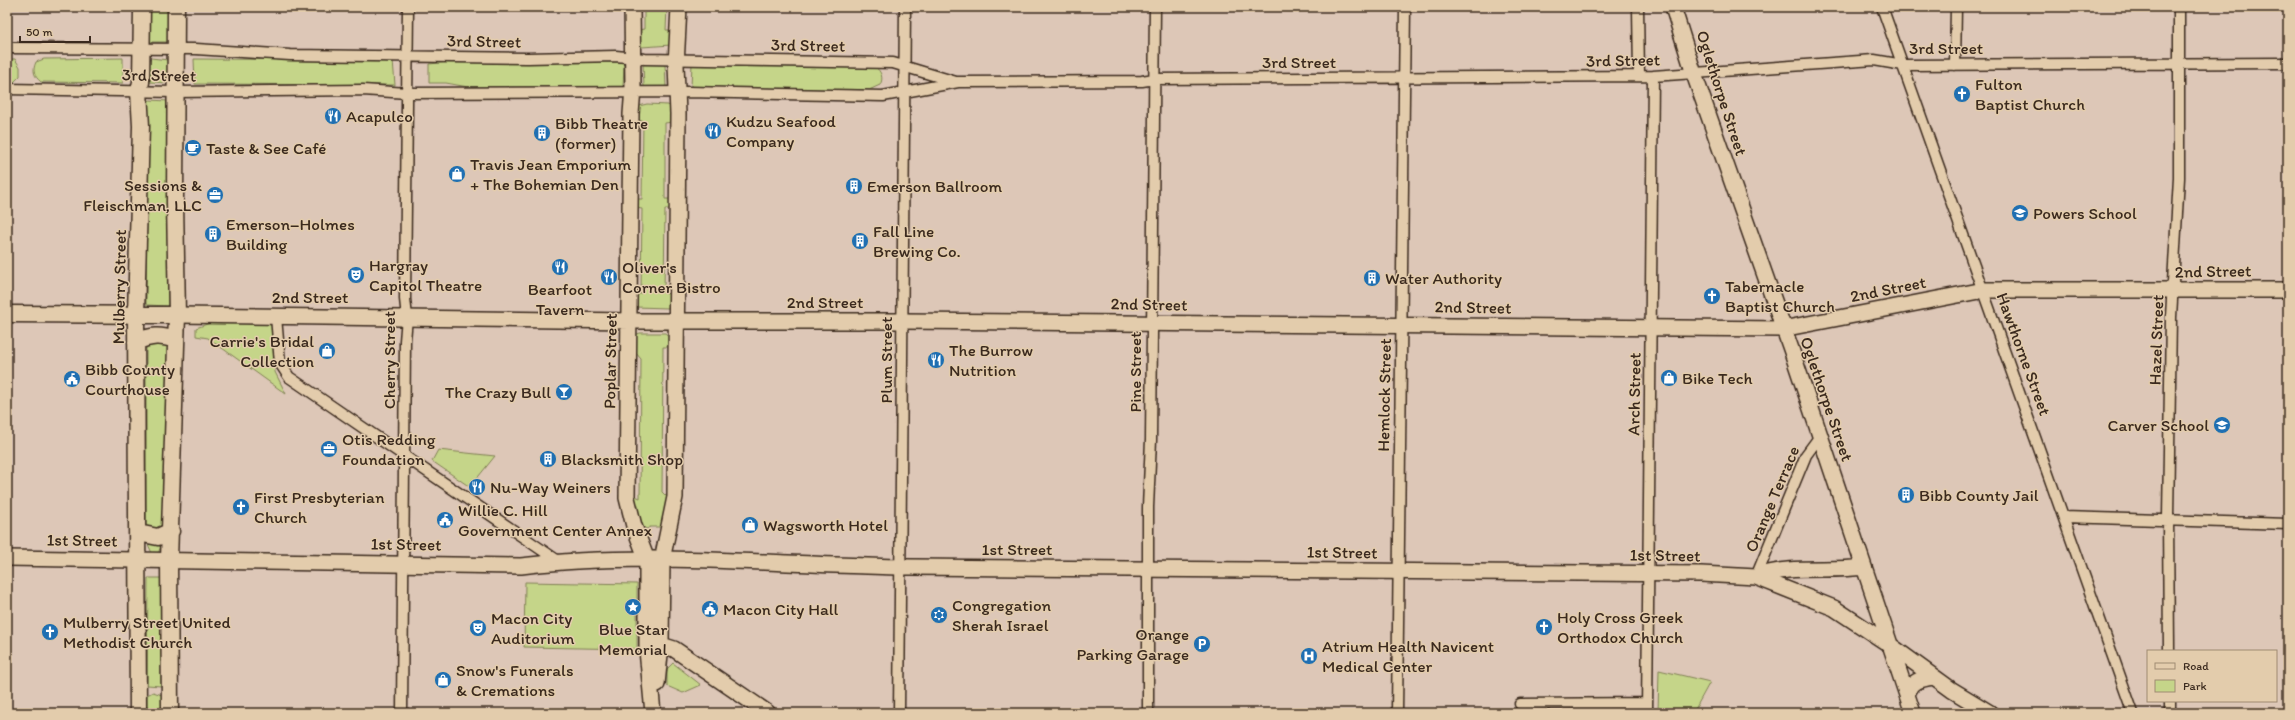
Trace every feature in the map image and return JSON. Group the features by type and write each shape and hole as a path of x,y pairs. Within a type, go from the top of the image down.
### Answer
{"main road":[{"name":"Mulberry Street","path":"138,713 136,315 141,126 138,90 141,82 140,48 142,7"},
{"path":"170,713 169,560 177,315 176,7"},
{"name":"2nd Street","path":"7,314 177,315"},
{"path":"136,342 149,336 159,335 176,340"},
{"path":"138,533 158,537 171,531"}],"street":[{"name":"Cherry Street","path":"402,713 405,341 407,317 405,299 408,7"},
{"name":"Poplar Street","path":"632,7 633,93 627,498 634,526 647,560 654,643"},
{"name":"Poplar Street","path":"653,713 654,643 662,560 675,497 677,321 676,58 679,7"},
{"name":"Plum Street","path":"899,713 904,66 906,7"},
{"name":"Pine Street","path":"1148,713 1148,507 1152,323 1155,7"},
{"name":"Hemlock Street","path":"1397,713 1405,7"},
{"path":"1638,7 1638,76"},
{"name":"Oglethorpe Street","path":"1673,7 1694,74 1820,436 1913,713"},
{"name":"Hawthorne Street","path":"1882,7 1984,290 2133,713"},
{"path":"1955,65 1956,7"},
{"name":"Hazel Street","path":"2169,650 2168,518 2173,291 2179,178 2179,7"},
{"name":"3rd Street","path":"7,48 140,48 214,50 290,55 408,55 528,58 616,56 633,58 893,63 958,82"},
{"name":"3rd Street","path":"7,89 138,90 176,92 363,90 407,93 468,91 883,96 958,82 1142,81 1154,78 1653,76 1874,60 1902,65 2288,63"},
{"name":"Arch Street","path":"1647,708 1653,76"},
{"name":"2nd Street","path":"177,315 630,321 902,320 1782,328 1984,290 2288,290"},
{"path":"276,317 280,363 289,377 558,561"},
{"name":"Orange Terrace","path":"1756,577 1806,455 1820,436"},
{"path":"2064,517 2168,518 2288,524"},
{"name":"1st Street","path":"7,558 521,566 558,561 662,560 900,567 1648,574 1756,577 1834,608 1890,644 1933,676 1990,713"},
{"path":"1756,577 1772,571 1845,570 1864,567"},
{"path":"654,643 674,649 768,713"},
{"path":"1907,695 1909,687 1915,682 1933,676"},
{"path":"2170,702 2170,713"},
{"path":"1520,704 1647,708"}],"green space":[{"path":"149,7 169,7 168,42 149,42"},
{"path":"644,7 667,7 666,30 673,30 671,45 642,47 638,45 638,30 644,29"},
{"path":"123,58 123,83 41,82 35,75 34,71 36,62 44,59"},
{"path":"151,58 168,60 168,83 149,82 149,61"},
{"path":"7,59 15,59 20,67 20,76 13,83 7,82"},
{"path":"194,59 393,60 395,85 195,84"},
{"path":"469,60 622,62 624,64 623,87 468,87 446,83 429,83 429,64"},
{"path":"643,63 665,64 666,87 644,88"},
{"path":"692,63 875,67 879,71 882,80 880,85 869,90 794,89 781,92 691,88"},
{"path":"148,101 168,101 168,306 147,305 146,303"},
{"path":"647,104 668,105 671,107 673,122 665,123 665,199 671,199 671,209 665,209 664,293 670,294 670,306 668,308 636,307 636,294 641,294 642,209 635,208 636,199 642,199 643,121 637,120 639,106"},
{"path":"210,323 272,324 275,372 286,394 208,338 196,336 196,328"},
{"path":"146,329 169,330 164,540 158,553 152,553 146,540"},
{"path":"640,333 665,333 670,337 670,347 663,347 662,492 668,498 662,527 650,527 647,529 641,527 633,495 640,498 641,359 635,352 635,335"},
{"path":"438,450 495,456 470,487 432,461"},
{"path":"148,578 162,578 161,686 147,685"},
{"path":"525,582 637,584 637,649 524,647"},
{"path":"673,663 701,685 683,693 667,686 667,669"},
{"path":"1659,670 1710,682 1693,713 1658,713"},
{"path":"153,692 162,695 162,713 147,713 147,695"}],"place":[{"name":"Fulton Baptist Church","path":"1962,94"},
{"name":"Acapulco","path":"333,116"},
{"name":"Kudzu Seafood Company","path":"713,131"},
{"name":"Bibb Theatre (former)","path":"542,133"},
{"name":"Taste & See Café","path":"193,148"},
{"name":"Travis Jean Emporium + The Bohemian Den","path":"457,174"},
{"name":"Emerson Ballroom","path":"854,186"},
{"name":"Sessions & Fleischman, LLC","path":"215,195"},
{"name":"Powers School","path":"2020,213"},
{"name":"Emerson–Holmes Building","path":"213,234"},
{"name":"Fall Line Brewing Co.","path":"860,241"},
{"name":"Bearfoot Tavern","path":"560,267"},
{"name":"Hargray Capitol Theatre","path":"356,275"},
{"name":"Oliver's Corner Bistro","path":"609,277"},
{"name":"Water Authority","path":"1372,278"},
{"name":"Tabernacle Baptist Church","path":"1712,296"},
{"name":"Carrie's Bridal Collection","path":"327,351"},
{"name":"The Burrow Nutrition","path":"936,360"},
{"name":"Bike Tech","path":"1669,378"},
{"name":"Bibb County Courthouse","path":"72,379"},
{"name":"The Crazy Bull","path":"564,392"},
{"name":"Carver School","path":"2222,425"},
{"name":"Otis Redding Foundation","path":"329,449"},
{"name":"Blacksmith Shop","path":"548,459"},
{"name":"Nu-Way Weiners","path":"477,487"},
{"name":"Bibb County Jail","path":"1906,495"},
{"name":"First Presbyterian Church","path":"241,507"},
{"name":"Willie C. Hill Government Center Annex","path":"445,520"},
{"name":"Wagsworth Hotel","path":"750,525"},
{"name":"Blue Star Memorial","path":"633,607"},
{"name":"Macon City Hall","path":"710,609"},
{"name":"Congregation Sherah Israel","path":"939,615"},
{"name":"Holy Cross Greek Orthodox Church","path":"1544,627"},
{"name":"Macon City Auditorium","path":"478,628"},
{"name":"Mulberry Street United Methodist Church","path":"50,632"},
{"name":"Orange Parking Garage","path":"1202,644"},
{"name":"Atrium Health Navicent Medical Center","path":"1309,656"},
{"name":"Snow's Funerals & Cremations","path":"443,680"}]}
